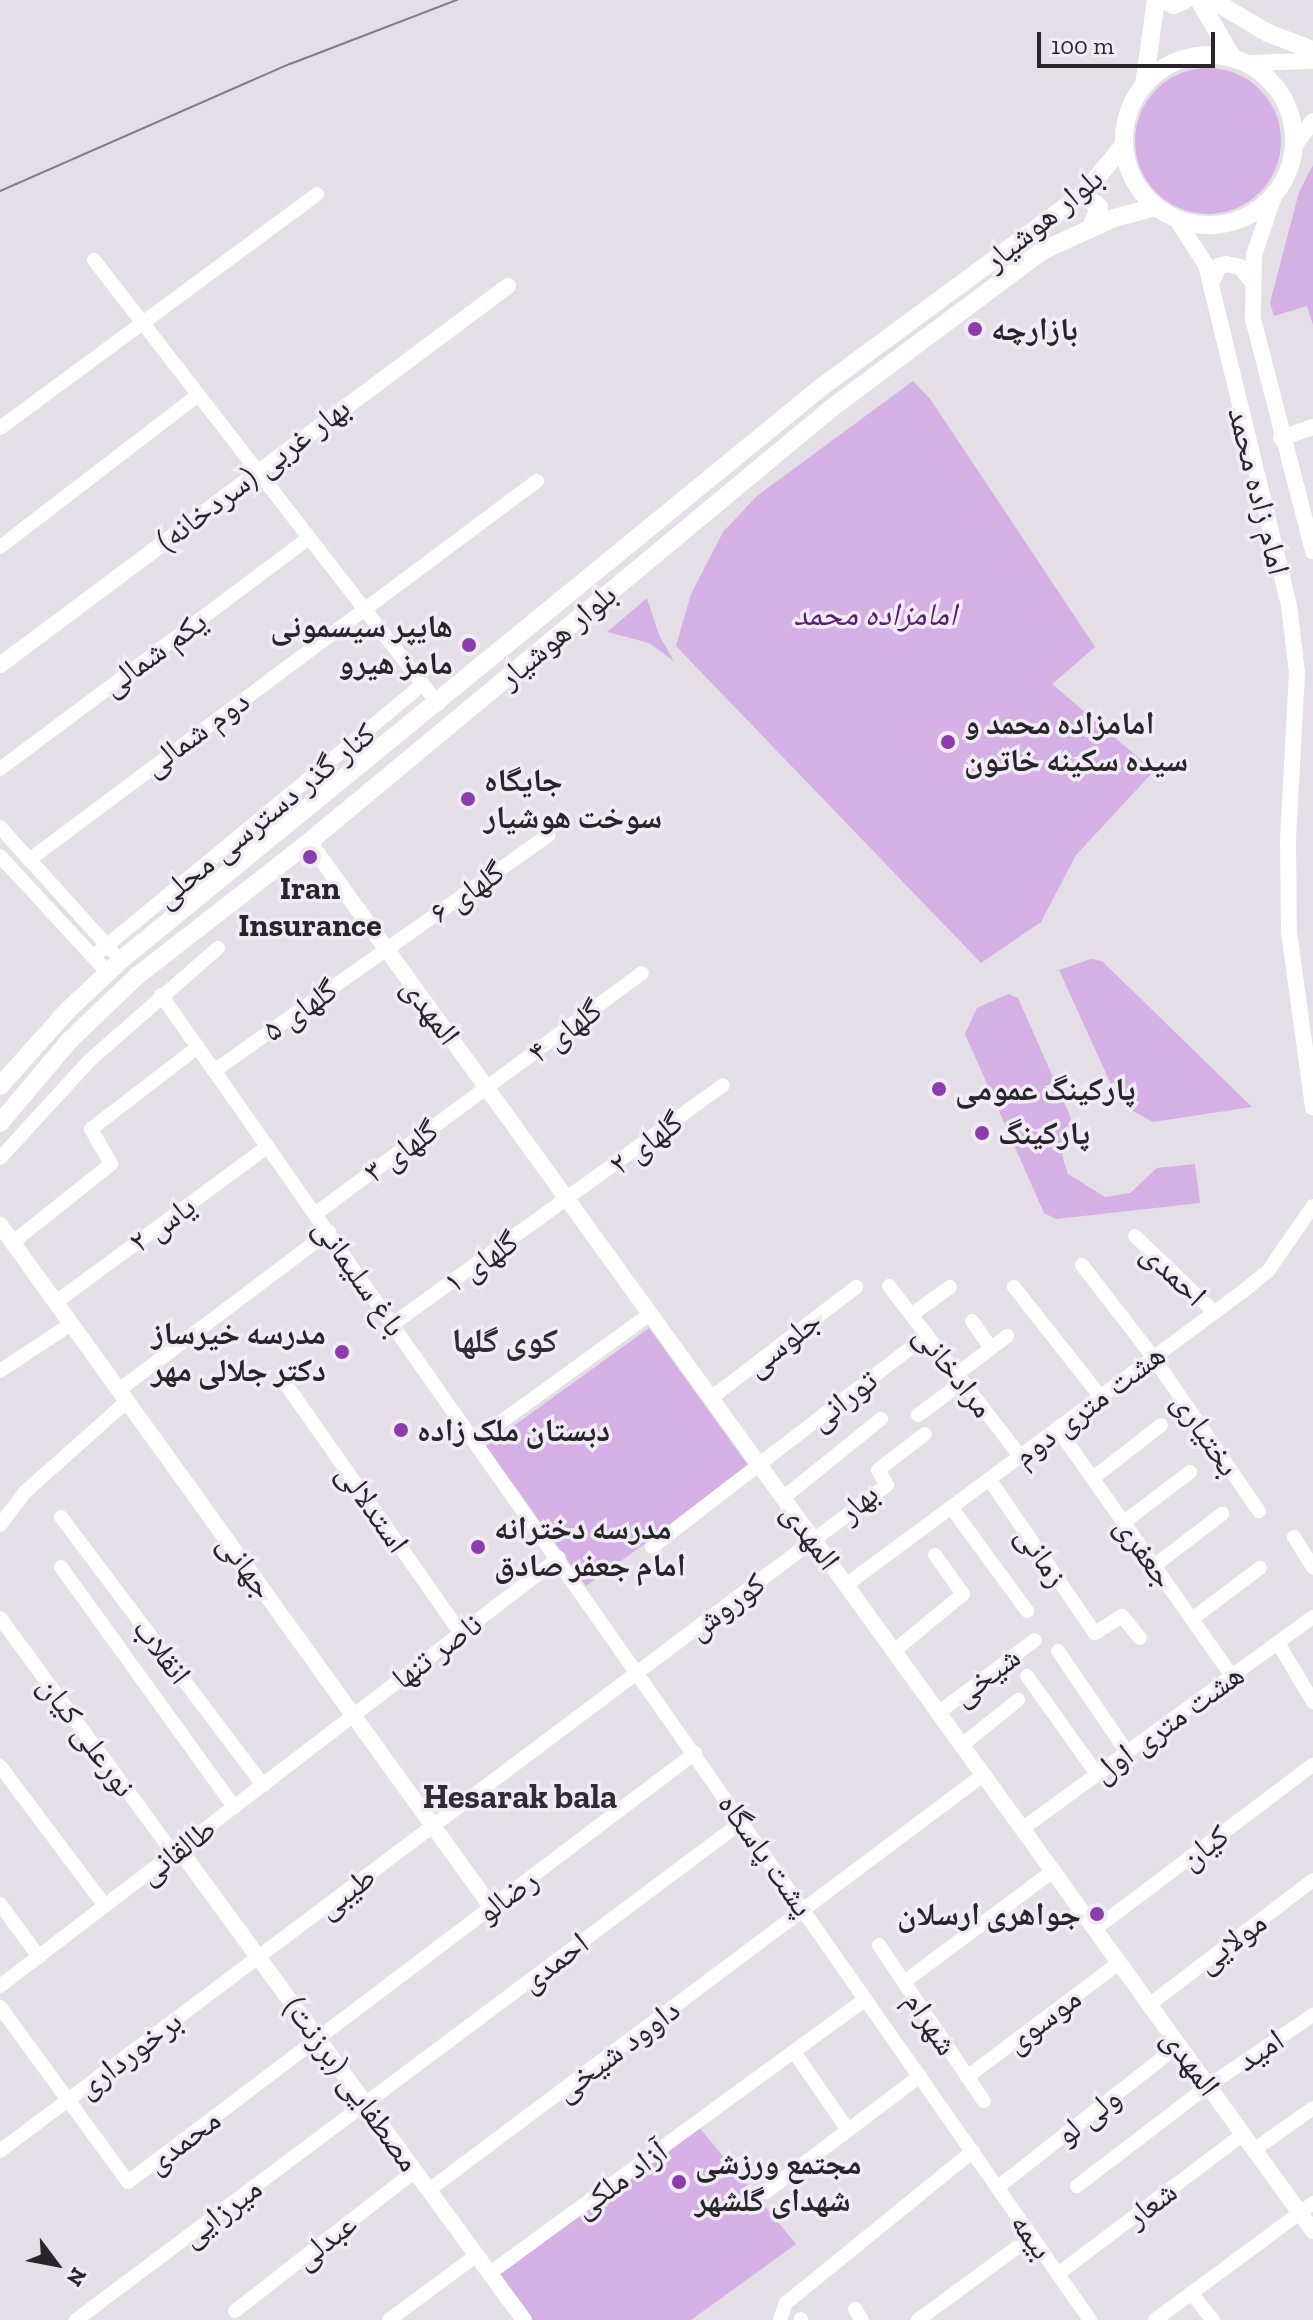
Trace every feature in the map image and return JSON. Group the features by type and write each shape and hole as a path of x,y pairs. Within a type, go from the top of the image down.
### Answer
{"main road":[{"path":"1144,85 1156,0"},
{"path":"1164,0 1174,5 1185,0"},
{"path":"1199,0 1239,60"},
{"path":"1212,0 1268,33 1313,50"},
{"path":"1193,56 1239,60 1264,74 1288,106 1294,146 1288,173 1274,196 1229,223 1177,220 1156,207 1134,179 1124,145 1132,103 1158,71 1193,56"},
{"name":"بلوار هوشیار","path":"0,1086 114,966 438,704 820,388 1083,194 1124,145"},
{"path":"1083,194 1099,207 1091,228"},
{"name":"بلوار هوشیار","path":"0,1123 70,1040 137,976 309,842 833,407 1044,250 1091,228 1156,207"}],"street":[{"path":"1239,60 1313,61"},
{"path":"1294,146 1313,121"},
{"path":"0,428 141,320 317,194"},
{"name":"امام زاده محمد","path":"1274,196 1250,279 1253,319 1281,438 1309,519 1313,551"},
{"name":"امام زاده محمد","path":"1177,220 1196,246 1211,284 1289,605 1297,673 1288,840 1289,932 1313,1107"},
{"path":"94,260 438,704"},
{"path":"1211,284 1219,266 1226,264 1240,267 1250,279"},
{"name":"بهار غربی (سردخانه)","path":"0,665 257,470 508,286"},
{"path":"0,547 198,395"},
{"path":"1281,438 1313,427"},
{"name":"دوم شمالی","path":"29,860 537,481"},
{"name":"یکم شمالی","path":"0,769 309,538"},
{"name":"کنار گذر دسترسی محلی","path":"93,957 423,684"},
{"path":"0,827 107,945 114,966"},
{"name":"گلهای ۶","path":"387,949 548,835"},
{"name":"المهدی","path":"309,842 1254,2150 1306,2208 1313,2231"},
{"path":"0,856 93,957 114,966"},
{"path":"0,1158 90,1060 218,948"},
{"name":"گلهای ۵","path":"214,1071 387,949"},
{"name":"گلهای ۴","path":"487,1089 642,973"},
{"name":"باغ سلیمانی","path":"161,995 559,1558"},
{"path":"70,1040 90,1060"},
{"path":"13,1242 111,1164 91,1129 198,1047"},
{"name":"گلهای ۲","path":"569,1201 723,1085"},
{"name":"گلهای ۳","path":"315,1214 487,1089"},
{"name":"یاس ۲","path":"56,1302 268,1146"},
{"name":"گلهای ۱","path":"393,1324 569,1201"},
{"name":"هشت متری دوم","path":"846,1585 1268,1271 1313,1206"},
{"name":"جهانی","path":"0,1225 492,1908"},
{"path":"0,1525 25,1492 123,1396 329,1232"},
{"name":"احمدی","path":"1135,1236 1214,1312"},
{"name":"بختیاری","path":"1082,1265 1153,1357 1259,1511"},
{"name":"مرادخانی","path":"889,1286 1020,1456"},
{"name":"جلوسی","path":"711,1398 856,1287"},
{"path":"911,1315 950,1287"},
{"path":"1014,1287 1100,1396"},
{"path":"476,1440 650,1314"},
{"path":"972,1321 991,1348"},
{"path":"0,1371 71,1324"},
{"name":"تورانی","path":"652,1547 927,1335"},
{"path":"918,1415 1007,1336"},
{"name":"استدلالی","path":"285,1383 461,1633"},
{"path":"783,1498 881,1419"},
{"path":"1093,1478 1161,1425"},
{"name":"جعفری","path":"1057,1428 1232,1676"},
{"name":"بهار","path":"814,1540 887,1485 878,1470 925,1434"},
{"path":"1124,1522 1190,1472"},
{"name":"زمانی","path":"989,1479 1095,1633 1122,1616 1140,1638"},
{"path":"951,1507 1027,1611"},
{"path":"1154,1566 1222,1514"},
{"name":"انقلاب","path":"61,1517 263,1785"},
{"path":"1294,1537 1313,1567"},
{"name":"کوروش","path":"433,1826 814,1540"},
{"path":"894,1651 963,1594 935,1555"},
{"name":"ناصر تنها","path":"353,1716 559,1558"},
{"name":"پشت پاسگاه","path":"559,1558 973,2151"},
{"path":"61,1567 234,1807"},
{"path":"1192,1619 1260,1568"},
{"name":"هشت متری اول","path":"1022,1829 1313,1617"},
{"name":"نورعلی کیان","path":"0,1618 176,1851"},
{"name":"شیخی","path":"938,1713 1035,1640"},
{"path":"1278,1643 1313,1702"},
{"path":"1058,1651 1127,1752"},
{"path":"1027,1676 1097,1774"},
{"path":"962,1745 1018,1700"},
{"name":"طالقانی","path":"0,1986 353,1716"},
{"name":"رضالو","path":"319,2040 695,1753"},
{"name":"کیان","path":"1095,1929 1313,1765"},
{"path":"0,1766 105,1906"},
{"name":"داوود شیخی","path":"429,2190 983,1775"},
{"name":"احمدی","path":"365,2103 743,1821"},
{"name":"طیبی","path":"259,1958 433,1826"},
{"name":"مصطفایی (برزنت)","path":"176,1851 259,1958 524,2320"},
{"path":"904,1982 1053,1871"},
{"name":"مولایی","path":"1149,2005 1313,1880"},
{"path":"0,1904 39,1957"},
{"name":"شهرام","path":"879,1945 984,2101"},
{"name":"برخورداری","path":"0,2151 259,1958"},
{"name":"موسوی","path":"967,2077 1119,1963"},
{"name":"آزاد ملکی","path":"490,2273 866,1999"},
{"path":"0,2007 68,2100"},
{"name":"امید","path":"1077,2186 1208,2086 1313,2015"},
{"name":"محمدی","path":"68,2100 128,2182 319,2040"},
{"name":"ولی لو","path":"998,2187 1179,2045"},
{"path":"794,2052 848,2130"},
{"path":"766,2192 920,2076"},
{"name":"میرزایی","path":"76,2320 365,2103"},
{"path":"1254,2150 1313,2108"},
{"name":"شعار","path":"1058,2274 1243,2134"},
{"path":"780,2320 786,2303 973,2151"},
{"name":"بیمه","path":"973,2151 1090,2320"},
{"name":"عبدلی","path":"235,2311 415,2171"},
{"path":"1155,2320 1306,2208"},
{"path":"918,2320 1016,2248"},
{"path":"389,2320 477,2255"},
{"path":"1191,2293 1213,2320"}],"green space":[{"path":"1208,68 1236,74 1260,89 1275,113 1281,141 1275,169 1260,193 1236,208 1208,214 1180,208 1156,193 1141,169 1135,141 1141,113 1156,89 1180,74"},
{"path":"1313,165 1313,325 1307,306 1274,316 1270,303 1299,192"},
{"name":"امامزاده محمد","path":"913,381 931,400 1095,647 1052,684 1154,771 1076,855 1041,922 981,963 676,646 691,594 723,532 757,496"},
{"path":"647,598 659,635 674,661 649,643 607,632"},
{"path":"1091,959 1102,961 1252,1107 1153,1122 1120,1104 1059,970"},
{"path":"1008,994 1018,998 1071,1118 1062,1155 1068,1174 1105,1197 1130,1193 1157,1168 1195,1164 1200,1203 1056,1219 1044,1213 965,1034 977,1008"},
{"path":"649,1328 750,1468 586,1586 486,1446"},
{"name":"مجتمع ورزشی شهدای گلشهر","path":"693,2120 796,2244 691,2320 529,2320 495,2274"}],"tram line":[{"path":"0,191 290,64 457,0"}],"place":[{"name":"بازارچه","path":"975,329"},
{"name":"هایپر سیسمونی مامز هیرو","path":"469,645"},
{"name":"امامزاده محمد و سیده سکینه خاتون","path":"948,742"},
{"name":"جایگاه سوخت هوشیار","path":"468,799"},
{"name":"Iran Insurance","path":"310,857"},
{"name":"پارکینگ عمومی","path":"939,1089"},
{"name":"پارکینگ","path":"982,1133"},
{"name":"مدرسه خیرساز دکتر جلالی مهر","path":"342,1352"},
{"name":"دبستان ملک زاده","path":"401,1430"},
{"name":"مدرسه دخترانه امام جعفر صادق","path":"478,1547"},
{"name":"جواهری ارسلان","path":"1097,1914"},
{"name":"مجتمع ورزشی شهدای گلشهر","path":"679,2182"}],"district":[{"name":"کوی گلها","path":"505,1341"},
{"name":"Hesarak bala","path":"520,1797"}]}
